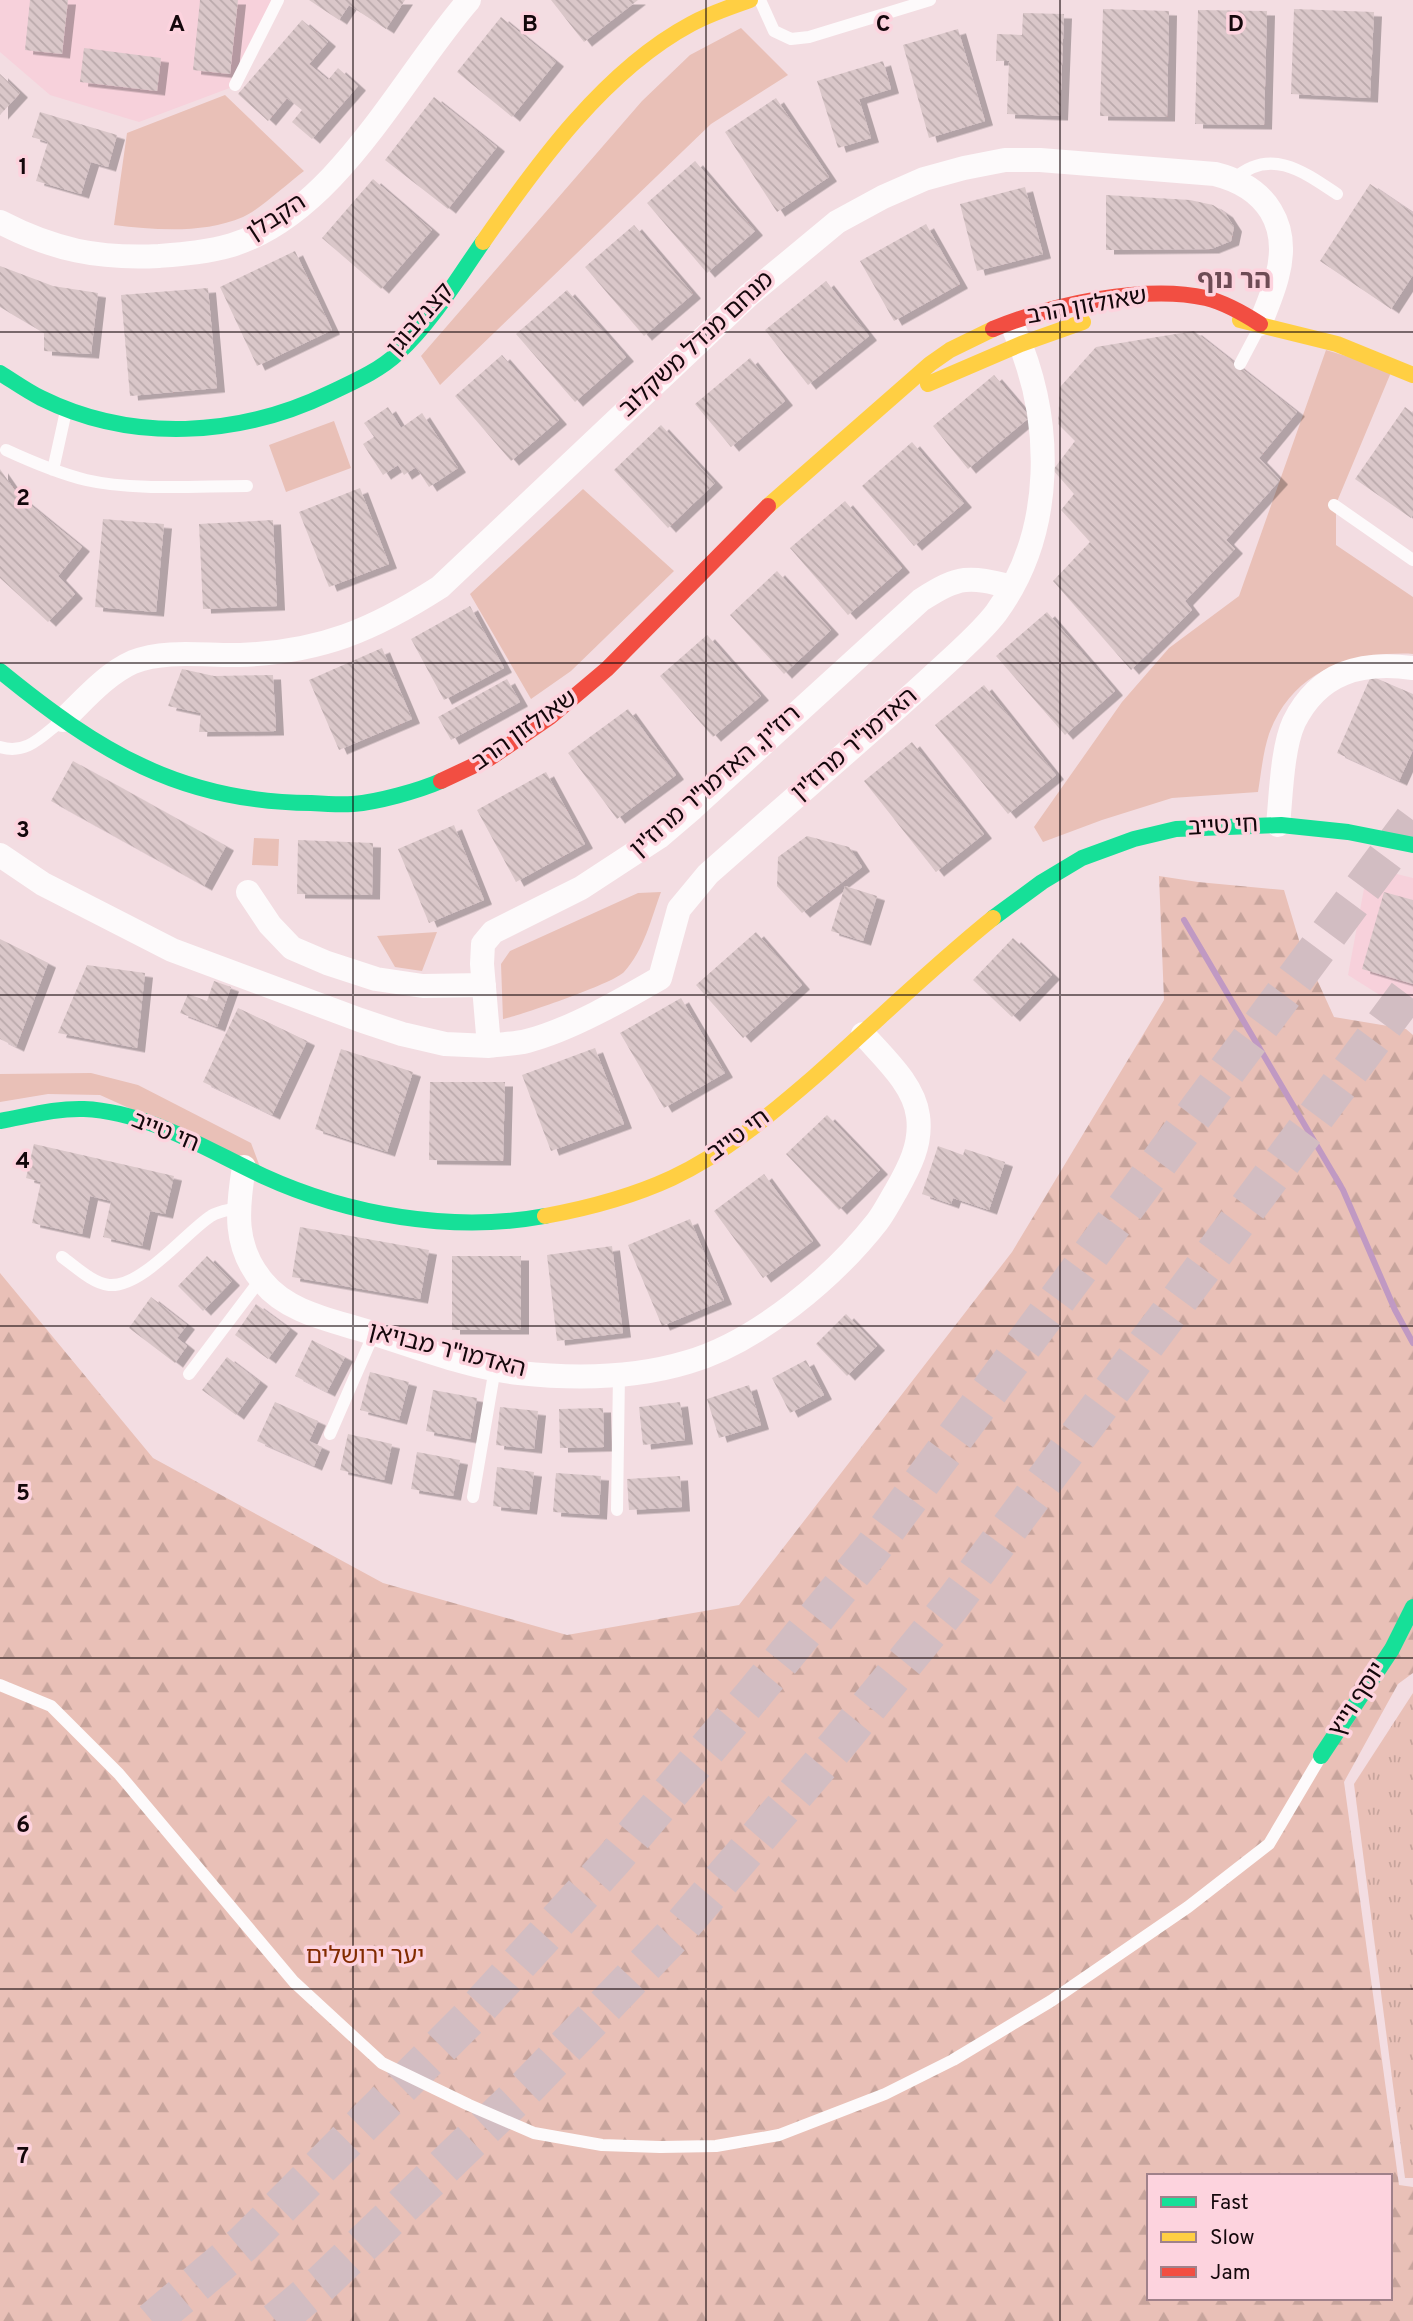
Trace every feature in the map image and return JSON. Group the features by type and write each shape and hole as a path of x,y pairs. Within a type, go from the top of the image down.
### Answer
{"street":[{"name":"הקבלן","path":"0,222 37,240 75,252 112,257 197,253 233,244 261,232 292,214 325,184 384,114 469,0"},
{"name":"קצנלבוגן","path":"0,373 21,388 66,410 124,426 181,431 252,423 324,398 398,353 476,253 541,160 611,84 650,50 683,28 713,13 750,0"},
{"name":"מנחם מנדל משקלוב","path":"63,720 113,675 132,663 155,656 242,655 292,650 335,640 371,627 440,587 793,256 837,222 924,179 1005,160 1040,160 1215,174 1234,178 1263,199 1275,214 1280,231 1281,251 1277,279 1260,324"},
{"name":"שאולזון הרב","path":"890,399 1016,333 1057,308 1097,300 1186,295 1227,303 1260,324"},
{"name":"שאולזון הרב","path":"1194,312 1260,324 1337,344 1413,375"},
{"name":"שאולזון הרב","path":"0,671 63,720 135,763 185,785 252,800 289,805 329,806 379,801 421,790 490,760 519,741 617,662 765,509 928,365 949,351 1016,333 1097,318"},
{"name":"האדמו\"ר מרוז'ין","path":"489,1046 526,1041 556,1031 660,978 679,909 708,874 963,648 995,614 1023,568 1037,528 1042,487 1042,446 1037,405 1016,333"},
{"name":"רוז'ין, האדמו\"ר מרוז'ין","path":"489,1046 482,964 484,944 493,932 581,888 659,837 921,600 942,586 978,578 1012,587"},
{"path":"1278,825 1285,757 1293,724 1321,687 1338,674 1365,666 1393,665 1413,668"},
{"name":"חי טייב","path":"0,1121 81,1109 106,1111 142,1121 286,1186 335,1203 392,1215 442,1220 494,1222 546,1218 618,1200 652,1188 704,1162 746,1134 863,1034 975,932 1048,877 1083,858 1126,842 1186,827 1278,825 1364,834 1413,845"},
{"path":"0,855 43,884 172,950 402,1034 445,1044 489,1046"},
{"path":"248,892 270,925 292,948 327,963 376,979 423,986 484,985"},
{"name":"האדמו\"ר מבויאן","path":"244,1167 237,1208 246,1254 260,1280 272,1293 305,1312 518,1373 619,1374 655,1370 690,1362 725,1347 768,1323 814,1289 878,1221 913,1162 918,1135 918,1115 912,1097 899,1076 863,1034"},
{"name":"יוסף וייץ","path":"1321,1756 1392,1648 1413,1608"},
{"path":"1321,1756 1362,1720"}],"lane":[{"path":"235,85 278,0"},
{"path":"760,0 774,31 791,39 809,37 930,0"},
{"path":"1234,178 1245,169 1263,163 1287,165 1309,175 1337,194"},
{"path":"1240,364 1260,324"},
{"path":"53,470 66,410"},
{"path":"6,450 53,470 90,480 145,485 247,486"},
{"path":"1335,505 1413,559"},
{"path":"0,747 18,750 28,747 63,720"},
{"path":"62,1257 96,1281 110,1285 151,1268 213,1214 237,1208"},
{"path":"189,1374 260,1280"},
{"path":"330,1434 374,1333"},
{"path":"473,1497 495,1368"},
{"path":"617,1510 619,1374"},
{"path":"0,1685 51,1706 119,1774 294,1982 382,2063 534,2133 602,2145 716,2146 779,2135 885,2094 953,2060 1051,2001 1177,1915 1269,1844 1321,1756"}],"shaded area":[{"path":"0,0 277,0 235,86 139,122 50,95 0,52"},
{"path":"1368,867 1413,878 1413,1016 1348,975"}],"green space":[{"path":"741,28 788,75 711,124 440,385 421,356 642,101 690,55"},
{"path":"225,95 304,171 257,209 228,222 179,229 114,225 127,133"},
{"path":"1326,350 1392,370 1336,504 1336,545 1413,597 1413,654 1386,654 1348,660 1315,676 1300,687 1277,716 1269,734 1258,792 1172,798 1043,842 1034,827 1122,702 1169,648 1239,596"},
{"path":"334,421 351,468 286,492 269,445"},
{"path":"583,489 674,571 571,671 531,699 470,594"},
{"path":"254,838 279,839 278,866 252,865"},
{"name":"יער ירושלים","path":"1159,876 1284,890 1299,940 1334,1017 1406,1029 1413,1035 1413,1673 1398,1684 1344,1782 1399,2185 1413,2187 1413,2321 0,2321 0,1273 153,1458 383,1583 567,1635 739,1605 1012,1252 1164,1000"},
{"path":"661,892 642,944 624,972 586,991 503,1019 501,964 510,951 638,893"},
{"path":"437,932 422,971 395,967 377,936"},
{"path":"91,1073 138,1085 251,1143 260,1167 100,1095 48,1094 0,1102 0,1074"},
{"path":"1413,1693 1413,2178 1405,2178 1354,1784"}],"building":[{"path":"30,0 68,0 62,54 25,50"},
{"path":"200,0 238,0 230,74 193,70"},
{"path":"309,0 405,0 386,29 349,5 339,20"},
{"path":"551,0 638,0 584,42"},
{"path":"1103,9 1169,11 1167,117 1100,116"},
{"path":"1294,9 1374,12 1370,98 1291,94"},
{"path":"1198,10 1267,11 1264,125 1195,124"},
{"path":"1023,13 1064,14 1060,116 1007,114 1009,61 996,61 997,34 1022,35"},
{"path":"501,17 556,62 512,117 457,72"},
{"path":"302,20 328,42 309,64 328,80 338,68 358,86 312,139 292,122 302,110 287,98 268,121 238,94"},
{"path":"958,29 985,121 929,138 903,45"},
{"path":"84,48 161,58 157,91 80,82"},
{"path":"883,61 891,89 859,99 871,138 838,148 817,81"},
{"path":"0,74 20,93 0,115"},
{"path":"434,97 497,147 448,209 385,160"},
{"path":"776,98 829,177 777,212 725,132"},
{"path":"40,112 117,135 108,167 91,162 81,194 36,181 48,142 32,137"},
{"path":"695,161 755,231 707,273 647,203"},
{"path":"373,179 432,230 381,289 322,238"},
{"path":"1370,184 1413,213 1413,275 1391,309 1320,261"},
{"path":"1025,187 1043,254 977,271 960,204"},
{"path":"1106,195 1190,200 1213,205 1225,213 1234,227 1231,241 1211,249 1106,250"},
{"path":"926,224 960,284 894,321 860,261"},
{"path":"634,225 693,294 644,336 585,267"},
{"path":"295,251 332,330 257,366 220,287"},
{"path":"0,266 53,286 98,293 91,354 44,351 44,333 0,307"},
{"path":"826,281 869,336 808,385 765,330"},
{"path":"208,288 217,388 130,396 121,295"},
{"path":"567,290 626,357 575,402 516,334"},
{"path":"1194,331 1297,412 1259,458 1280,480 1226,540 1235,549 1185,601 1192,610 1131,670 1053,581 1090,542 1061,510 1074,494 1053,470 1075,441 1058,424 1060,387 1096,347"},
{"path":"502,355 559,420 511,461 455,396"},
{"path":"750,358 785,401 731,447 695,404"},
{"path":"994,375 1030,417 968,469 933,426"},
{"path":"388,407 401,428 422,413 458,468 429,487 416,467 404,475 398,465 383,475 363,444 374,437 364,423"},
{"path":"1405,407 1413,413 1411,518 1355,479"},
{"path":"661,425 715,483 668,528 614,470"},
{"path":"912,442 964,503 914,546 862,486"},
{"path":"0,469 18,495 82,547 58,576 75,594 48,622 0,578"},
{"path":"360,488 389,564 329,587 299,512"},
{"path":"845,501 902,568 848,615 790,548"},
{"path":"103,519 164,524 156,612 95,607"},
{"path":"273,520 277,606 203,609 199,524"},
{"path":"777,571 831,630 784,674 730,615"},
{"path":"470,606 504,668 444,700 411,639"},
{"path":"1047,612 1115,691 1065,735 996,656"},
{"path":"707,635 761,696 713,737 660,676"},
{"path":"382,648 412,719 339,750 309,680"},
{"path":"182,669 214,676 273,675 276,731 199,732 201,713 168,706"},
{"path":"1371,676 1413,694 1413,750 1399,781 1337,753"},
{"path":"507,679 520,702 451,740 438,717"},
{"path":"984,685 1056,775 1008,814 935,725"},
{"path":"628,709 676,775 617,819 568,753"},
{"path":"912,742 984,834 936,872 864,781"},
{"path":"73,761 226,846 204,886 51,801"},
{"path":"546,772 585,844 516,882 477,810"},
{"path":"454,825 484,900 429,923 398,849"},
{"path":"807,836 849,847 862,867 802,913 777,886 778,857"},
{"path":"298,840 373,843 372,895 297,894"},
{"path":"845,886 877,896 863,941 831,931"},
{"path":"1384,892 1413,900 1413,984 1362,969"},
{"path":"756,932 802,985 743,1038 696,985"},
{"path":"1013,938 1052,975 1012,1017 973,980"},
{"path":"0,939 48,963 16,1047 0,1039"},
{"path":"87,965 145,973 137,1048 58,1033"},
{"path":"214,981 231,987 217,1027 180,1013 188,994 207,1001"},
{"path":"681,998 725,1073 664,1108 620,1033"},
{"path":"238,1008 307,1041 272,1115 203,1082"},
{"path":"595,1048 624,1124 551,1151 522,1075"},
{"path":"341,1049 413,1072 387,1152 315,1129"},
{"path":"430,1082 505,1082 503,1161 429,1160"},
{"path":"827,1115 880,1170 839,1210 786,1154"},
{"path":"34,1144 174,1176 165,1214 150,1211 142,1246 103,1237 111,1201 90,1196 82,1234 32,1223 41,1182 26,1178"},
{"path":"938,1146 963,1155 965,1149 1005,1162 989,1210 953,1198 951,1204 922,1194"},
{"path":"764,1174 813,1241 763,1278 714,1211"},
{"path":"690,1219 724,1300 662,1326 628,1245"},
{"path":"300,1227 429,1250 420,1299 292,1277"},
{"path":"612,1246 623,1333 557,1341 547,1255"},
{"path":"207,1256 232,1281 203,1311 178,1286"},
{"path":"452,1256 521,1256 521,1330 452,1330"},
{"path":"151,1297 187,1325 177,1338 187,1346 175,1363 129,1328"},
{"path":"256,1304 290,1329 268,1359 235,1335"},
{"path":"846,1314 877,1346 847,1376 816,1344"},
{"path":"312,1340 345,1357 327,1392 295,1376"},
{"path":"227,1357 260,1382 236,1415 202,1390"},
{"path":"806,1360 824,1395 790,1413 772,1378"},
{"path":"370,1372 409,1382 399,1420 360,1410"},
{"path":"749,1385 761,1425 719,1438 707,1399"},
{"path":"433,1390 477,1398 470,1439 426,1431"},
{"path":"275,1402 318,1421 309,1441 322,1447 314,1466 257,1441"},
{"path":"680,1402 685,1440 643,1445 639,1407"},
{"path":"500,1407 538,1411 534,1449 496,1445"},
{"path":"603,1408 604,1447 560,1448 559,1409"},
{"path":"348,1434 392,1444 384,1480 340,1470"},
{"path":"417,1452 460,1460 453,1496 411,1489"},
{"path":"497,1467 534,1472 529,1510 493,1506"},
{"path":"556,1473 601,1476 599,1515 553,1512"},
{"path":"680,1476 682,1507 629,1510 627,1479"}],"waterway":[{"path":"1184,920 1343,1190 1395,1310 1413,1343"}],"tunnel":[{"path":"152,2321 243,2244 470,2017 613,1860 753,1695 872,1549 1413,820"},
{"path":"276,2321 323,2282 528,2086 681,1927 837,1745 954,1602 1413,986"}],"traffic: fast":[{"path":"0,373 41,398 76,413 112,422 148,428 186,429 259,419 330,393 366,376 391,359 433,314 483,242"},
{"path":"0,671 36,700 107,748 143,767 181,782 221,793 264,800 348,804 398,796 441,781"},
{"path":"993,918 1042,882 1082,858 1134,839 1176,829 1281,825 1348,832 1413,845"},
{"path":"0,1121 63,1110 108,1112 132,1117 177,1134 296,1190 365,1210 437,1221 510,1221 545,1216"},
{"path":"1321,1756 1392,1649 1413,1607"}],"traffic: slow":[{"path":"483,242 575,121 630,66 691,24 750,0"},
{"path":"1240,320 1337,344 1413,375"},
{"path":"928,384 1021,344 1083,322"},
{"path":"768,506 930,364 950,350 993,329"},
{"path":"545,1216 641,1191 692,1168 729,1145 797,1091 993,918"}],"traffic: jam":[{"path":"993,329 1070,305 1127,295 1155,294 1182,294 1206,298 1234,309 1260,324"},
{"path":"441,781 490,758 550,717 607,669 768,506"}],"district":[{"name":"הר נוף","path":"1234,281"}]}
